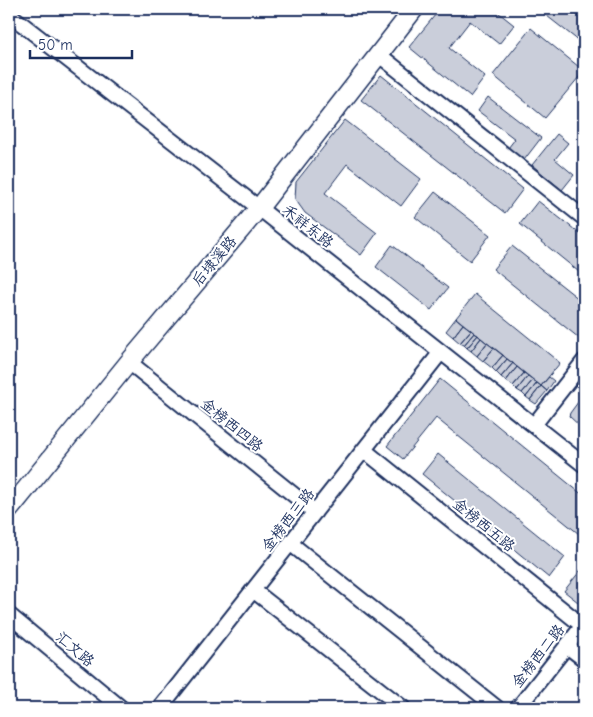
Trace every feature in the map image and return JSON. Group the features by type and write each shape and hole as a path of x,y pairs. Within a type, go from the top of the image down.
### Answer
{"main road":[{"name":"后埭溪路","path":"9,510 129,362 259,208 414,9"}],"street":[{"name":"禾祥东路","path":"9,14 259,208 584,465"},
{"path":"378,54 584,218"},
{"name":"金榜西三路","path":"160,708 441,352"},
{"path":"534,425 584,361"},
{"name":"金榜西四路","path":"129,362 315,512"},
{"name":"金榜西五路","path":"364,450 584,625"},
{"path":"290,543 496,708"},
{"path":"253,590 403,708"},
{"name":"汇文路","path":"9,615 122,708"},
{"name":"金榜西二路","path":"518,708 584,625"},
{"path":"567,646 584,659"}],"building":[{"path":"440,9 494,9 514,25 499,44 470,21 449,48 485,77 470,97 409,47"},
{"path":"538,9 584,10 584,45"},
{"path":"531,28 584,71 545,118 493,75"},
{"path":"381,75 523,189 505,213 361,100"},
{"path":"488,97 541,138 521,164 505,152 515,139 478,111"},
{"path":"345,120 421,179 401,206 347,164 325,193 377,233 361,255 305,213 295,199 296,182"},
{"path":"557,134 568,143 555,159 574,175 562,190 532,165"},
{"path":"435,192 490,235 470,261 415,217"},
{"path":"538,201 584,237 584,276 520,224"},
{"path":"392,245 448,288 431,310 376,267"},
{"path":"512,246 584,303 584,331 579,338 493,269"},
{"path":"475,294 560,363 541,386 456,318"},
{"path":"456,318 463,324 453,337 446,331"},
{"path":"463,324 471,330 460,343 453,337"},
{"path":"471,330 474,333 464,345 460,343"},
{"path":"474,333 478,335 467,348 464,345"},
{"path":"478,335 481,338 471,351 467,348"},
{"path":"481,338 487,343 477,356 471,351"},
{"path":"487,343 494,348 483,361 477,356"},
{"path":"494,348 503,355 492,368 483,361"},
{"path":"503,355 507,359 496,372 492,368"},
{"path":"507,359 513,363 501,377 496,372"},
{"path":"513,363 517,367 506,381 501,377"},
{"path":"517,367 524,373 513,386 506,381"},
{"path":"524,373 528,376 517,390 513,386"},
{"path":"528,376 533,380 522,393 517,390"},
{"path":"549,377 554,381 547,391 541,386"},
{"path":"440,379 584,496 584,538 436,418 403,459 387,446"},
{"path":"533,380 537,383 526,397 522,393"},
{"path":"537,383 541,386 530,400 526,397"},
{"path":"541,386 547,391 536,404 530,400"},
{"path":"584,394 584,430 569,416"},
{"path":"438,454 565,557 549,578 422,474"},
{"path":"584,566 584,604 583,606 564,591"}]}
